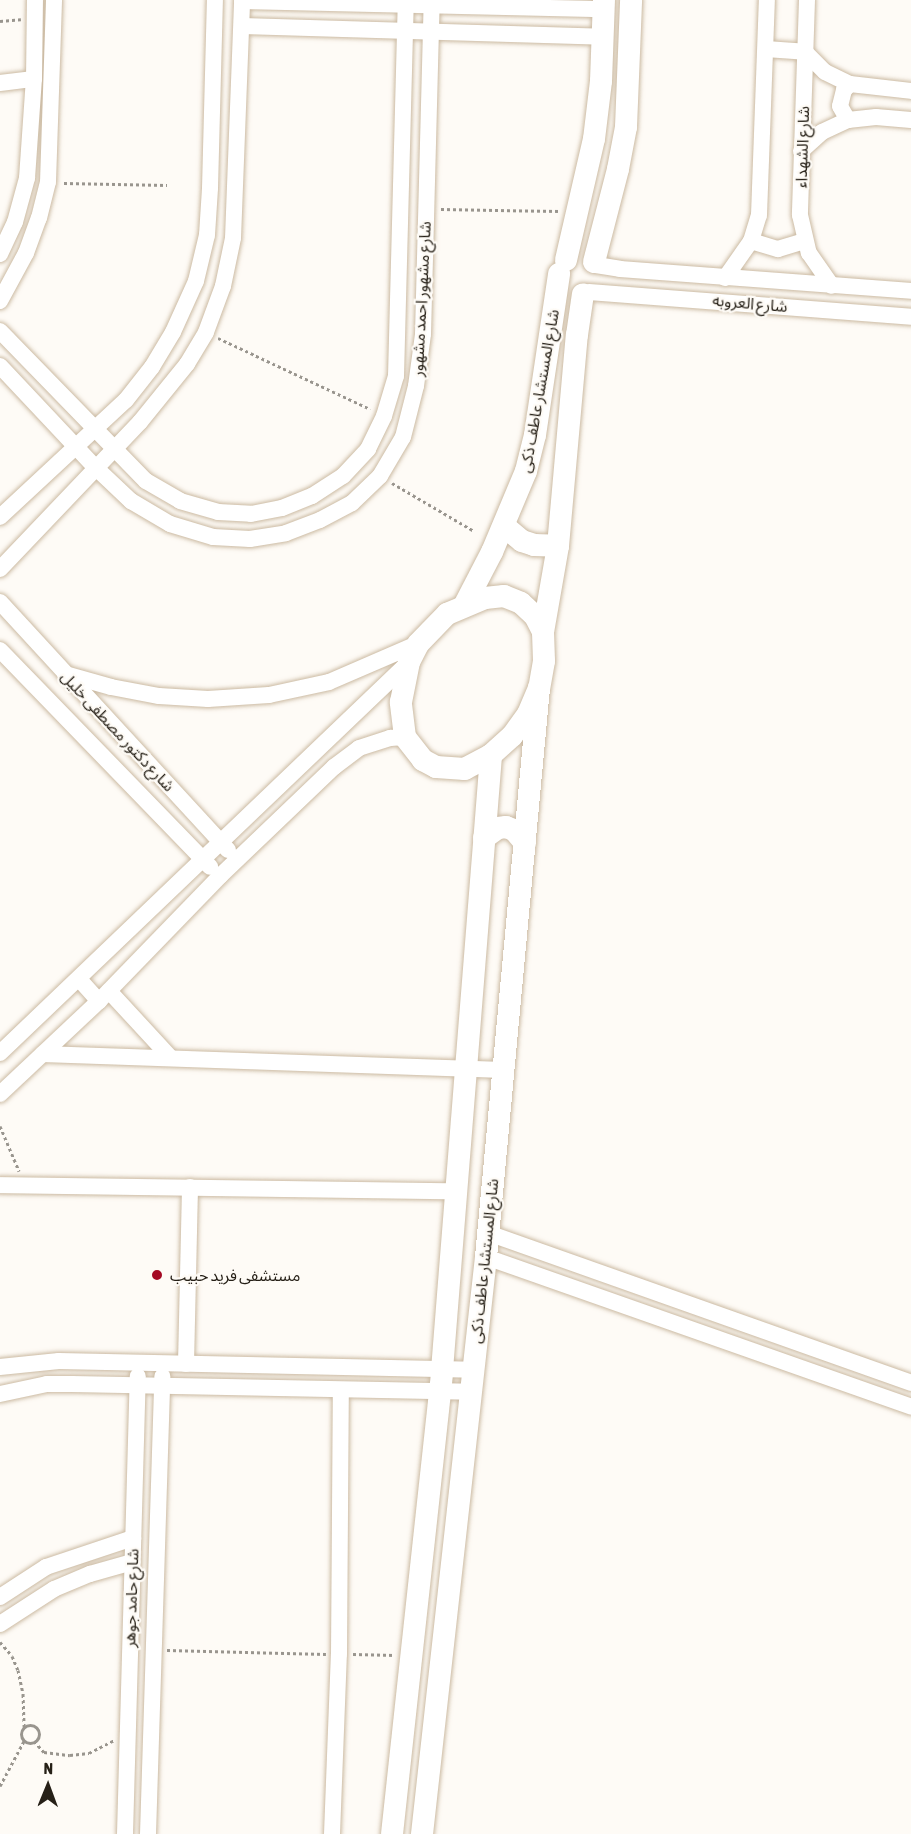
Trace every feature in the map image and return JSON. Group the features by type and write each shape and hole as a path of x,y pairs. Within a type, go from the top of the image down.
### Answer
{"street":[{"path":"0,255 15,222 27,178 34,79 35,0"},
{"path":"0,301 26,253 48,182 54,0"},
{"path":"0,517 126,400 152,367 173,332 196,281 207,235 215,0"},
{"path":"0,569 164,394 206,332 223,286 233,238 242,0 604,4"},
{"path":"595,264 580,255 563,267 566,290 586,293 598,280 595,264 626,127 631,0"},
{"path":"726,278 751,241 761,202 767,0"},
{"name":"شارع الشهداء","path":"807,0 800,215 805,241 816,265 832,286"},
{"name":"شارع مشهور احمد مشهور","path":"0,331 146,481 180,501 218,513 251,514 282,508 312,496 343,476 368,449 384,416 396,376 399,334 406,2"},
{"name":"شارع مشهور احمد مشهور","path":"0,366 94,468 131,501 170,524 213,537 250,539 286,533 320,520 352,503 380,476 403,437 416,386 423,334 432,2"},
{"name":"شارع المستشار عاطف ذكى","path":"465,604 504,526 531,453 563,267 580,211 596,129 604,4"},
{"path":"242,26 603,37"},
{"path":"766,49 805,52 825,72 850,84 911,91"},
{"path":"0,83 34,79"},
{"path":"848,120 840,106 844,90 850,84"},
{"path":"801,152 822,132 848,120 869,117 911,120"},
{"path":"751,241 778,249 805,241"},
{"name":"شارع العروبه","path":"595,264 628,270 911,291"},
{"path":"627,293 622,281 628,270"},
{"name":"شارع العروبه","path":"586,293 627,293 911,316"},
{"name":"شارع المستشار عاطف ذكى","path":"543,632 558,546 586,293"},
{"path":"504,526 522,541 534,545 558,546"},
{"path":"0,1053 331,739 414,653 447,614 465,604 484,598 504,596 521,603 535,616 543,632 544,661 538,688 528,714 517,729 491,755 465,769 450,770 436,767 423,760 405,737 401,702 414,653"},
{"name":"شارع دكتور مصطفى خليل","path":"0,602 221,844 238,859"},
{"name":"شارع دكتور مصطفى خليل","path":"0,650 220,876"},
{"path":"65,674 111,687 159,696 208,699 269,695 329,682 414,653"},
{"name":"شارع المستشار عاطف ذكى","path":"422,1834 486,1257 538,688"},
{"path":"0,1094 104,996 220,876 346,757 374,742 405,737"},
{"path":"331,739 341,742 346,751 346,757"},
{"name":"شارع المستشار عاطف ذكى","path":"392,1834 441,1381 458,1191 464,1068 491,755"},
{"path":"484,837 498,828 506,827 514,830 525,843"},
{"path":"79,979 104,996 170,1058"},
{"path":"43,1054 503,1070"},
{"path":"0,1185 458,1191"},
{"path":"186,1364 190,1187"},
{"path":"488,1233 911,1383"},
{"path":"486,1257 911,1407"},
{"path":"0,1367 41,1361 162,1363 472,1381"},
{"name":"شارع حامد جوهر","path":"125,1834 138,1363"},
{"name":"شارع حامد جوهر","path":"148,1834 162,1363"},
{"path":"0,1394 47,1384 341,1390 441,1381"},
{"path":"332,1834 339,1654 341,1390"},
{"path":"0,1597 46,1567 133,1538"},
{"path":"0,1624 54,1589 90,1574 132,1562"}],"path":[{"path":"0,21 35,19"},
{"path":"48,182 167,185"},
{"path":"426,209 580,211"},
{"path":"206,332 384,416"},
{"path":"380,476 474,531"},
{"path":"0,1126 9,1153 28,1185"},
{"path":"0,1642 12,1656 18,1670 23,1694 24,1727 21,1736 24,1741"},
{"path":"154,1649 411,1656"},
{"path":"24,1727 28,1725 37,1728 38,1737 34,1742"},
{"path":"34,1742 38,1748 51,1755 81,1755 98,1749 128,1730"},
{"path":"24,1741 34,1742"},
{"path":"0,1786 24,1741"}],"place":[{"name":"مستشفى فريد حبيب","path":"157,1275"}]}
